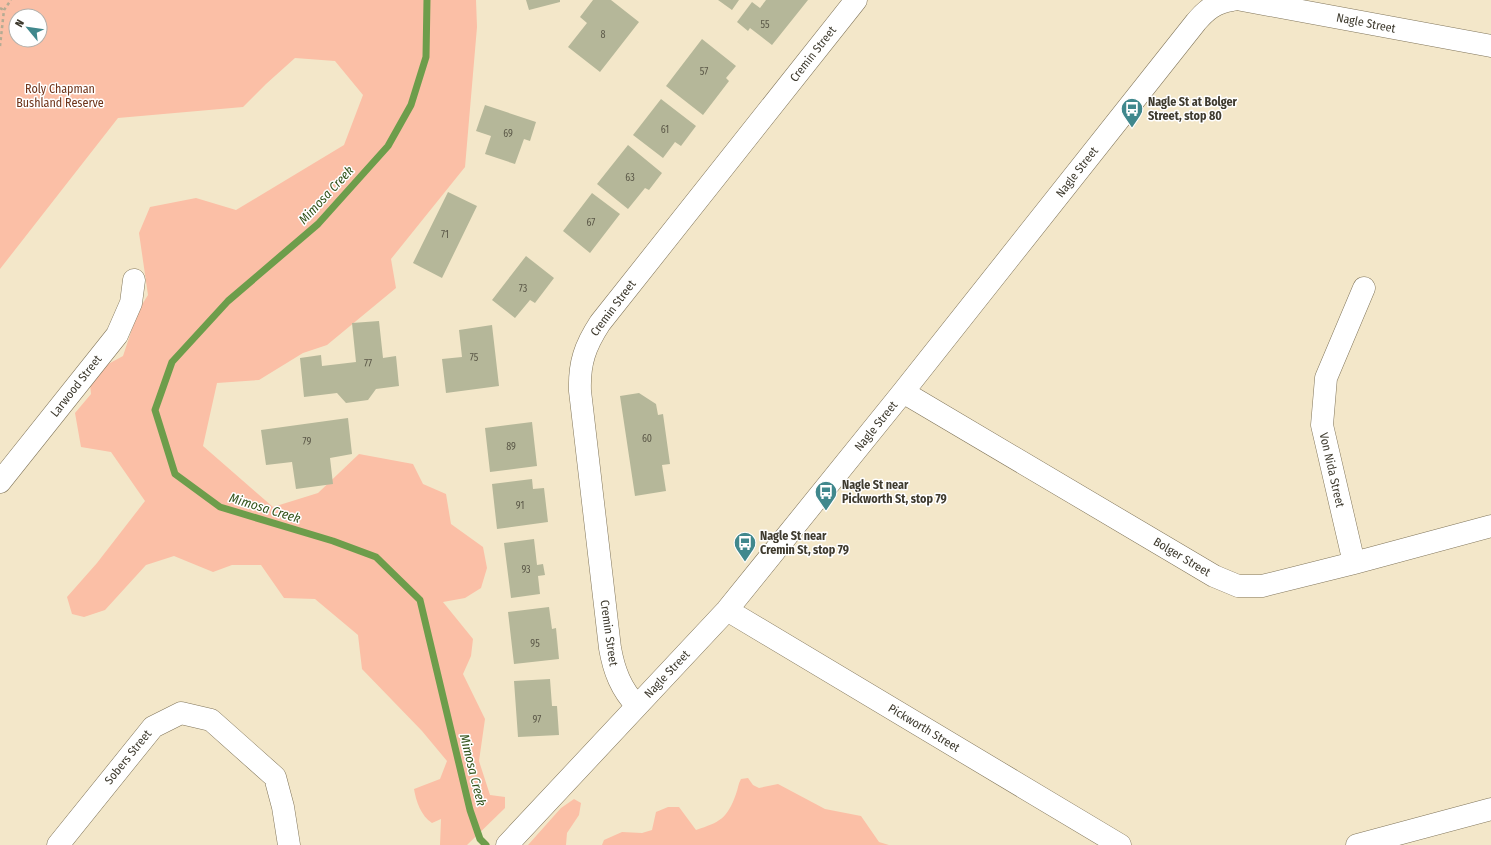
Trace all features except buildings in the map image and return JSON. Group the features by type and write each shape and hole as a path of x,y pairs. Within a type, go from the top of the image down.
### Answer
{"street":[{"name":"Cremin Street","path":"637,706 623,689 612,664 580,391 580,369 582,357 586,346 600,323 856,0"},
{"name":"Nagle Street","path":"512,839 727,610 903,392 1205,11 1213,6 1232,0"},
{"name":"Nagle Street","path":"1242,0 1491,46"},
{"name":"Larwood Street","path":"0,482 117,335 131,303 134,280"},
{"name":"Von Nida Street","path":"1354,563 1322,425 1326,378 1364,288"},
{"name":"Bolger Street","path":"903,392 1214,576 1238,586 1262,586 1491,526"},
{"name":"Pickworth Street","path":"727,610 1120,845"},
{"name":"Sobers Street","path":"58,845 153,727 181,713 211,720 275,777 283,807 288,845"},
{"path":"1357,845 1491,809"}],"path":[{"path":"0,46 4,10 11,0"},
{"path":"0,8 4,10"}],"green space":[{"name":"Roly Chapman Bushland Reserve","path":"0,0 476,0 477,27 465,167 391,259 396,288 327,345 303,353 259,380 217,383 203,446 273,507 318,493 359,454 413,464 423,484 446,494 451,524 483,547 487,568 481,588 465,598 443,602 473,639 471,656 463,674 485,719 479,761 490,795 505,797 505,808 467,845 440,845 441,819 432,823 428,820 420,808 414,789 440,779 447,761 422,731 362,669 358,635 315,599 284,598 261,565 232,565 213,572 174,556 146,565 105,610 84,617 72,614 67,597 97,563 145,501 111,452 81,447 75,413 91,394 90,384 99,369 123,356 138,311 148,295 139,233 150,207 196,198 236,210 344,145 363,95 335,61 295,58 243,107 118,118 0,269"},
{"path":"748,778 753,785 759,788 778,784 825,809 861,816 879,842 889,845 602,845 604,840 622,832 642,833 652,830 656,812 668,807 679,807 696,830 711,825 726,814 733,802 741,779"},
{"path":"574,799 581,803 579,815 567,833 566,845 528,845 561,808"}],"waterway":[{"name":"Mimosa Creek","path":"427,0 426,57 411,105 388,146 318,224 228,301 172,362 155,410 175,474 220,507 333,541 376,557 420,600 470,810 480,839 486,845"}],"place":[{"name":"Nagle St at Bolger Street, stop 80","path":"1132,128"},
{"name":"Nagle St near Pickworth St, stop 79","path":"826,512"},
{"name":"Nagle St near Cremin St, stop 79","path":"745,562"}]}
